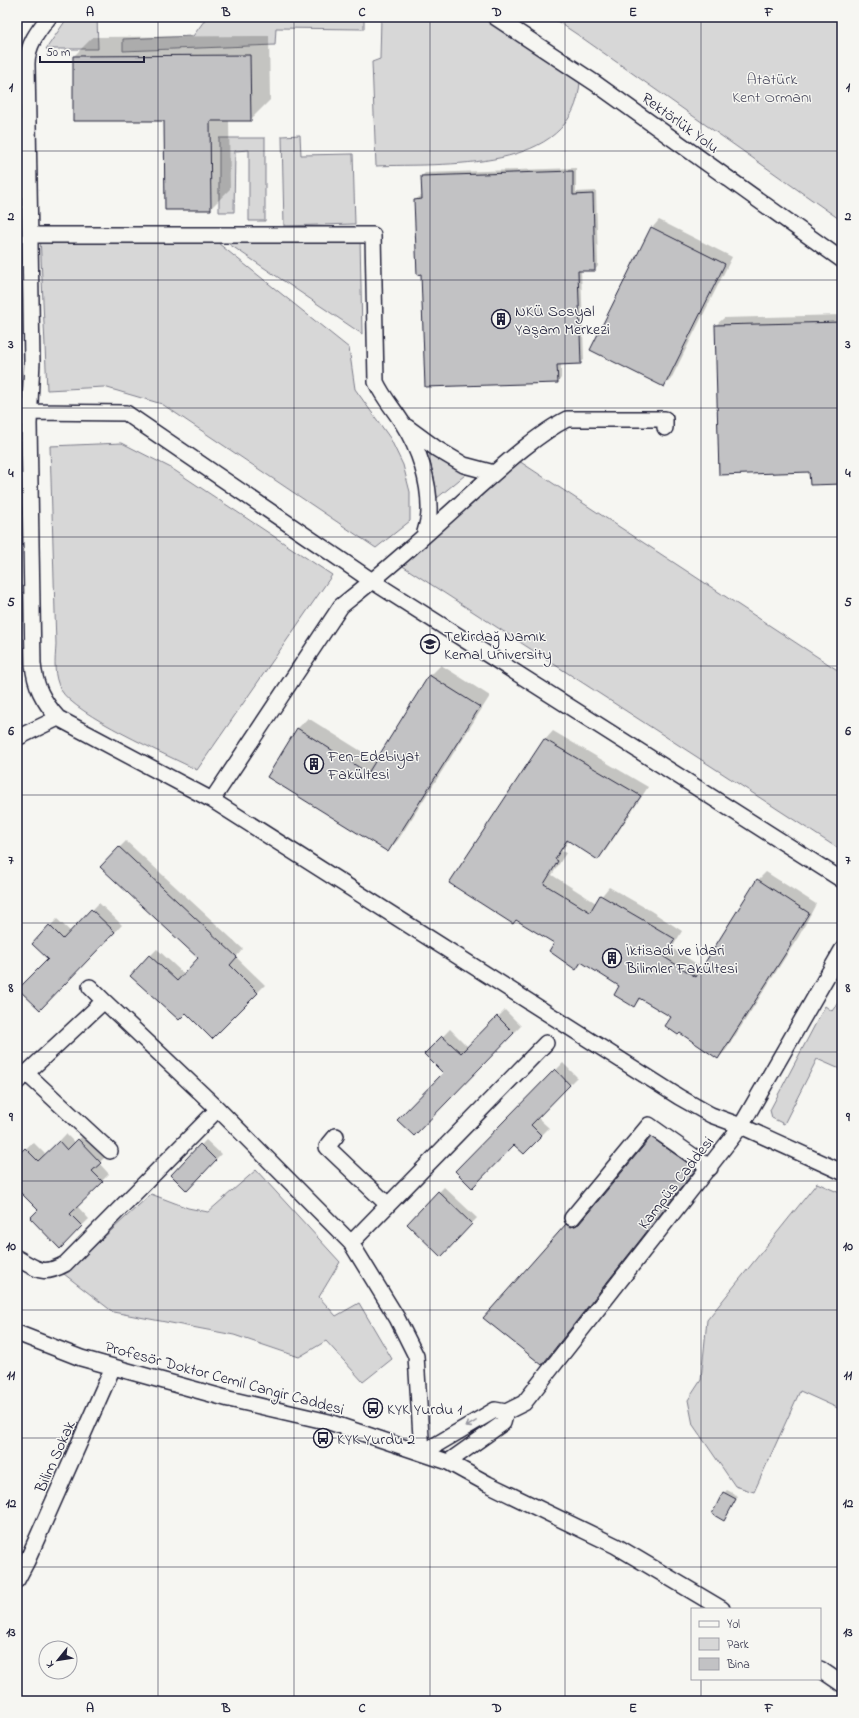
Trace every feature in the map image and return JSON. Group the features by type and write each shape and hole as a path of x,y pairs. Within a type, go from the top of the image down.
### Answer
{"street":[{"path":"49,17 33,40 27,59 32,361 25,417 32,664 38,690 46,705 58,718 212,800 679,1097 711,1115 741,1126 842,1172"},
{"name":"Rektörlük Yolu","path":"495,17 595,83 842,260"},
{"path":"30,235 373,235 376,382 385,400 403,424 418,450 427,483 429,513 424,536"},
{"path":"25,417 126,413 372,581 842,880"},
{"path":"212,800 341,606 424,536 494,473 554,426 567,419 665,419 665,428"},
{"path":"403,424 437,449 464,465 494,473"},
{"path":"17,738 58,718"},
{"name":"Kampüs Caddesi","path":"506,1412 524,1403 710,1168 741,1126 842,950"},
{"path":"90,987 218,1109 351,1243 397,1318 416,1356 422,1453 495,1410 506,1412 503,1423 448,1462"},
{"path":"104,1001 22,1078 110,1151"},
{"path":"351,1243 546,1043"},
{"path":"17,1256 37,1270 51,1271 65,1264 218,1109"},
{"path":"572,1218 649,1125 710,1168"},
{"path":"336,1136 327,1146 388,1205"},
{"name":"Profesör Doktor Cemil Cangir Caddesi","path":"17,1333 74,1355 113,1367 229,1399 329,1422 448,1462 488,1484 616,1546 720,1608"},
{"name":"Bilim Sokak","path":"17,1580 22,1559 113,1367"},
{"path":"821,1670 842,1684"}],"green space":[{"path":"68,17 97,17 98,49 46,49"},
{"path":"207,17 364,17 364,29 276,28 275,45 123,51 123,39 193,36"},
{"path":"381,17 485,17 580,81 573,112 555,134 531,148 501,158 468,163 376,166 372,62 380,59"},
{"name":"Atatürk Kent Ormanı","path":"551,17 842,17 842,221 581,37"},
{"path":"300,135 301,155 353,154 355,224 284,226 282,136"},
{"path":"219,138 265,138 265,221 249,221 249,150 235,151 234,212 219,212"},
{"path":"40,235 208,235 349,348 355,389 390,438 403,465 410,492 410,521 376,548 162,404 104,387 47,390"},
{"path":"360,238 362,334 223,240"},
{"path":"122,443 171,468 332,575 197,770 144,745 84,711 70,700 58,684 55,668 56,645 50,446"},
{"path":"425,446 470,471 437,498 434,477"},
{"path":"519,461 842,673 842,851 401,565"},
{"path":"842,997 842,1070 817,1059 784,1124 772,1118 770,1110 825,1006 832,1011"},
{"path":"256,1170 340,1262 319,1297 336,1316 359,1303 392,1359 363,1382 326,1341 299,1357 234,1335 113,1312 64,1274 151,1194 188,1208 208,1212"},
{"path":"817,1183 842,1194 842,1410 800,1391 754,1492 735,1486 693,1425 688,1400 701,1380 707,1320"}],"building":[{"path":"250,55 251,121 210,121 211,210 165,210 164,121 73,121 73,56"},
{"name":"NKÜ Sosyal Yaşam Merkezi","path":"573,171 573,195 593,194 595,271 578,271 581,364 557,365 558,383 425,387 421,274 417,275 414,200 422,199 421,176"},
{"path":"651,227 725,264 664,387 590,350"},
{"path":"842,322 842,484 810,485 809,472 719,475 715,325"},
{"name":"Fen-Edebiyat Fakültesi","path":"429,675 480,707 388,852 267,777 297,728 368,773"},
{"path":"544,739 641,796 598,860 567,840 555,859 558,861 544,884 590,912 600,895 675,939 664,957 696,977 757,879 809,913 790,944 791,945 718,1059 680,1033 678,1035 665,1026 671,1017 639,998 634,1007 614,995 619,986 581,962 576,970 549,951 554,943 516,920 513,924 449,883"},
{"path":"119,847 237,957 230,965 258,993 212,1039 186,1013 179,1020 130,976 149,955 177,981 198,958 100,867"},
{"path":"91,909 115,932 40,1010 18,989 48,959 32,944 49,925 63,939"},
{"path":"497,1016 514,1033 414,1136 397,1120 443,1073 424,1054 442,1036 461,1053"},
{"path":"555,1069 570,1085 531,1125 542,1136 524,1154 514,1145 472,1188 455,1171"},
{"path":"651,1137 696,1169 542,1365 483,1318 566,1224 571,1227 579,1224"},
{"path":"78,1139 101,1163 92,1171 103,1182 70,1214 82,1226 60,1249 30,1218 38,1210 17,1189 17,1156 25,1148 38,1161 59,1141 67,1150"},
{"path":"200,1144 216,1160 187,1191 171,1175"},
{"path":"438,1191 472,1224 441,1257 407,1224"},
{"path":"723,1492 736,1499 724,1521 712,1514"}],"place":[{"name":"NKÜ Sosyal Yaşam Merkezi","path":"501,319"},
{"name":"Tekirdağ Namık Kemal University","path":"430,644"},
{"name":"Fen-Edebiyat Fakültesi","path":"314,764"},
{"name":"İktisadi ve İdari Bilimler Fakültesi","path":"612,958"},
{"name":"KYK Yurdu 1","path":"373,1408"},
{"name":"KYK Yurdu 2","path":"323,1438"}]}
